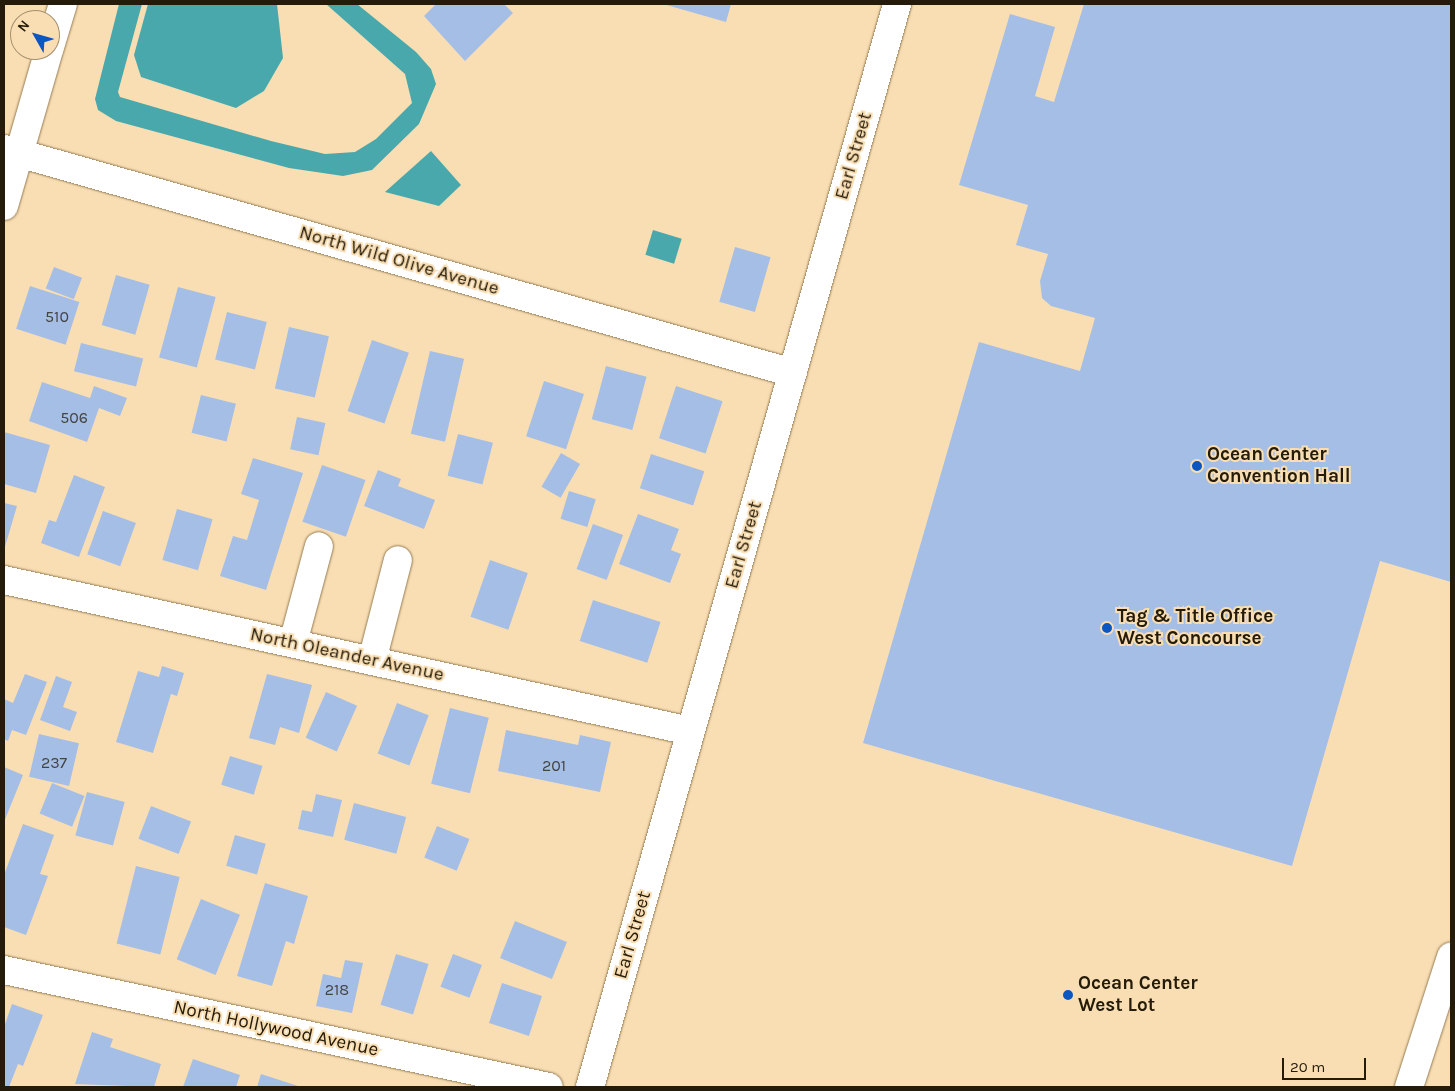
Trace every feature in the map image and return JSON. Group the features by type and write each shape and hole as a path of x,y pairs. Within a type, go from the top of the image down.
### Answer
{"street":[{"name":"Earl Street","path":"590,1087 690,730 794,373 897,4"},
{"path":"4,206 11,151 45,60"},
{"name":"North Wild Olive Avenue","path":"11,151 794,373"},
{"path":"293,643 319,546"},
{"path":"372,661 398,560"},
{"name":"North Oleander Avenue","path":"4,580 690,730"},
{"path":"1410,1087 1451,957"},
{"name":"North Hollywood Avenue","path":"4,970 549,1087"}],"water":[{"path":"119,4 142,4 118,92 120,97 271,141 325,154 355,152 376,139 412,103 405,74 326,4 357,4 416,52 431,69 436,84 419,124 372,170 343,176 289,168 116,121 98,110 95,99"},
{"path":"148,4 277,4 283,58 264,91 236,108 141,77 134,55"},
{"path":"431,151 461,185 439,206 385,192"},
{"path":"653,230 682,239 674,264 645,255"}],"building":[{"path":"436,4 504,4 513,13 465,61 424,16"},
{"path":"663,4 731,4 726,22"},
{"name":"Ocean Center Convention Hall","path":"1084,4 1451,4 1451,582 1380,561 1292,866 863,743 979,342 1080,371 1095,318 1051,306 1042,298 1040,281 1048,254 1016,245 1028,205 959,185 1010,14 1055,27 1035,96 1054,102"},
{"path":"735,247 771,257 755,312 719,302"},
{"path":"54,267 82,278 74,299 46,288"},
{"path":"116,275 150,285 135,335 102,325"},
{"path":"30,286 79,302 66,345 16,329"},
{"path":"178,287 216,297 197,368 159,358"},
{"path":"227,312 267,322 255,369 215,360"},
{"path":"289,327 329,336 315,398 275,388"},
{"path":"372,340 409,353 384,424 348,411"},
{"path":"81,343 143,358 136,387 74,371"},
{"path":"430,351 464,359 445,442 411,434"},
{"path":"606,366 647,377 632,430 592,419"},
{"path":"544,381 584,394 566,449 526,436"},
{"path":"42,382 90,398 94,386 127,398 120,416 99,408 87,442 29,421"},
{"path":"676,386 723,401 706,453 659,438"},
{"path":"201,395 236,404 226,442 192,433"},
{"path":"297,417 325,423 319,455 290,449"},
{"path":"4,432 50,445 36,493 4,484"},
{"path":"458,434 493,443 483,484 448,476"},
{"path":"561,453 580,464 561,498 542,487"},
{"path":"651,454 704,471 693,506 640,488"},
{"path":"253,458 303,473 266,590 220,576 233,536 247,540 259,500 241,494"},
{"path":"322,465 365,480 346,537 302,522"},
{"path":"378,470 401,479 398,486 435,500 424,529 364,506"},
{"path":"74,475 105,487 79,557 41,543 49,520 56,522"},
{"path":"569,491 596,499 587,527 561,519"},
{"path":"4,503 17,506 4,550"},
{"path":"177,509 213,519 198,570 162,560"},
{"path":"103,511 136,523 120,566 87,554"},
{"path":"638,514 679,529 671,550 681,554 670,583 619,564"},
{"path":"593,524 623,535 607,580 577,569"},
{"path":"490,560 528,573 508,630 470,617"},
{"path":"593,600 661,622 647,663 580,641"},
{"path":"162,666 184,673 177,696 171,694 153,753 116,742 138,671 159,677"},
{"path":"25,674 47,682 26,735 12,730 8,741 4,739 4,699 13,703"},
{"path":"267,674 312,685 299,733 280,727 275,745 249,738"},
{"path":"56,676 72,682 63,707 77,712 70,731 40,720"},
{"path":"326,692 357,706 337,752 306,738"},
{"path":"397,703 429,715 409,766 378,753"},
{"path":"450,708 489,718 470,793 431,784"},
{"path":"506,730 578,745 580,735 611,742 600,792 498,771"},
{"path":"39,734 79,743 69,786 29,777"},
{"path":"230,756 263,766 254,795 221,785"},
{"path":"4,767 23,775 4,822"},
{"path":"52,783 84,796 72,827 40,814"},
{"path":"87,792 125,802 113,846 75,835"},
{"path":"316,794 342,800 333,837 298,829 302,810 312,812"},
{"path":"354,803 406,817 396,854 344,840"},
{"path":"151,806 191,821 179,854 138,839"},
{"path":"23,824 54,835 40,874 48,876 26,935 4,927 4,875"},
{"path":"437,826 469,839 457,871 424,858"},
{"path":"235,835 266,844 257,875 226,866"},
{"path":"136,866 180,877 160,955 117,944"},
{"path":"265,883 308,896 294,944 286,941 272,986 237,976"},
{"path":"201,899 240,915 216,975 177,959"},
{"path":"515,921 567,942 552,979 500,958"},
{"path":"396,954 429,964 413,1015 381,1005"},
{"path":"453,954 482,965 469,998 440,987"},
{"path":"345,960 363,963 352,1013 316,1006 323,974 341,978"},
{"path":"502,983 542,996 529,1036 489,1023"},
{"path":"12,1004 43,1015 23,1066 18,1064 9,1087 4,1087 4,1027"},
{"path":"92,1032 113,1039 110,1047 161,1064 154,1087 75,1084"},
{"path":"193,1059 240,1075 236,1087 183,1087"},
{"path":"261,1074 298,1086 257,1087"}],"place":[{"name":"Ocean Center Convention Hall","path":"1197,466"},
{"name":"Tag & Title Office West Concourse","path":"1107,628"},
{"name":"Ocean Center West Lot","path":"1068,995"}]}
